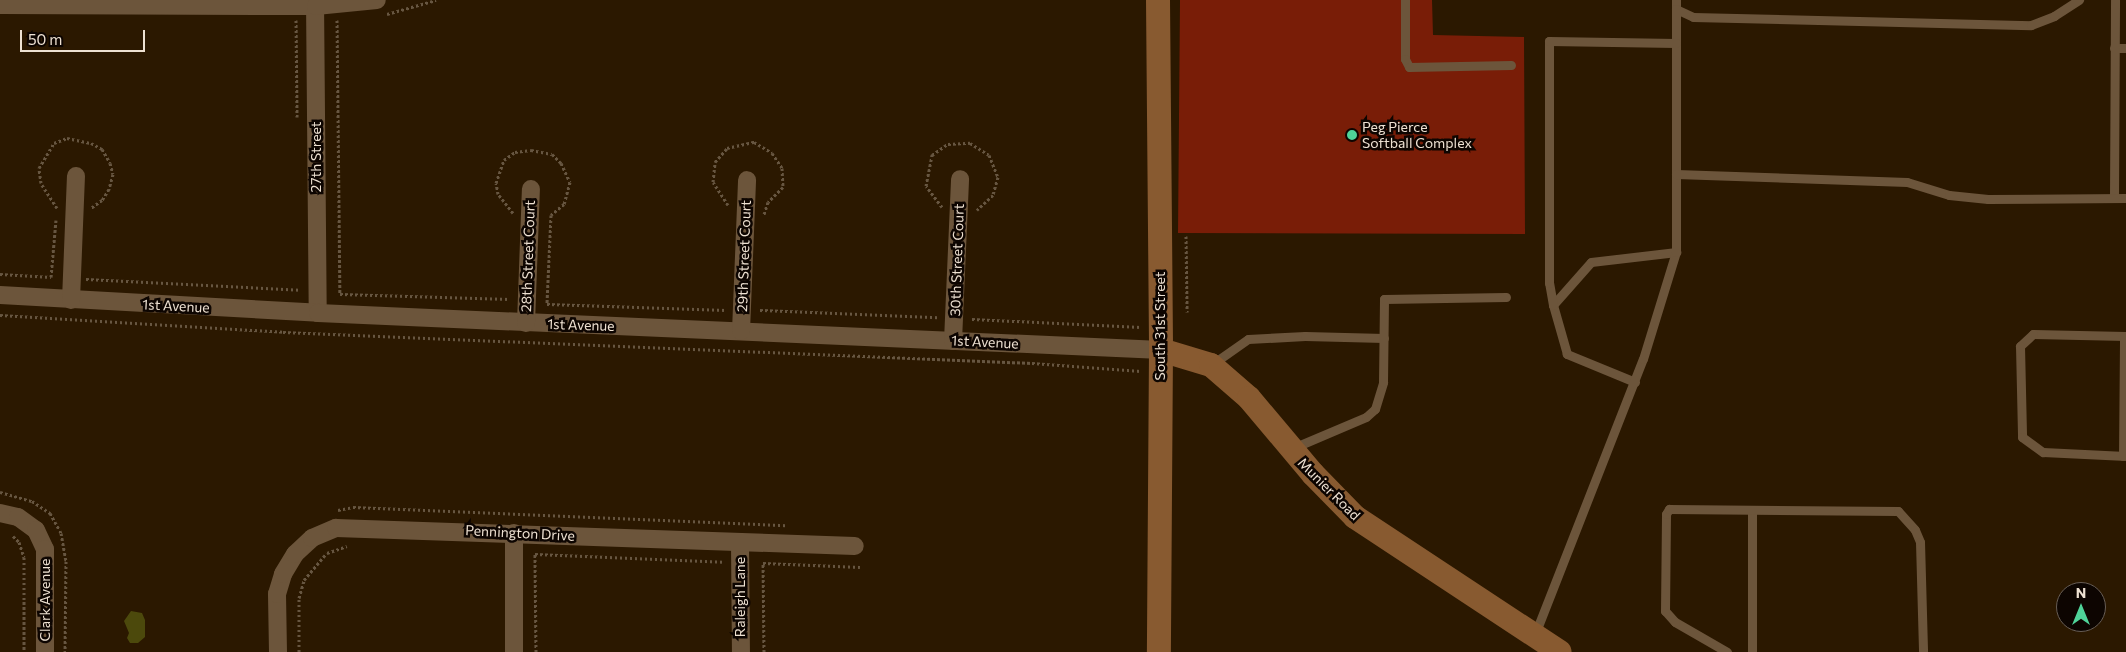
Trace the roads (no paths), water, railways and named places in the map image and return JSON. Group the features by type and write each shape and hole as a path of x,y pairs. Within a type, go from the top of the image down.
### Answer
{"street":[{"name":"South 31st Street","path":"1158,0 1161,350 1159,652"},
{"path":"0,5 316,3 381,7"},
{"name":"27th Street","path":"316,3 318,314"},
{"path":"71,300 76,176"},
{"name":"30th Street Court","path":"953,340 960,179"},
{"name":"29th Street Court","path":"741,331 747,180"},
{"name":"28th Street Court","path":"526,323 531,188"},
{"name":"1st Avenue","path":"0,295 318,314 1161,350"},
{"name":"Munier Road","path":"1161,350 1211,365 1249,398 1290,449 1354,517 1560,652"},
{"name":"Clark Avenue","path":"0,513 18,517 36,530 45,549 45,652"},
{"name":"Pennington Drive","path":"278,652 277,594 283,574 295,554 312,538 336,528 366,526 740,543 855,546"},
{"path":"514,533 514,652"},
{"name":"Raleigh Lane","path":"740,543 741,652"}],"lane":[{"path":"1406,0 1405,59 1408,67 1511,65"},
{"path":"1676,4 1694,17 2031,25 2054,16 2079,0"},
{"path":"2114,198 2115,0"},
{"path":"1534,634 1634,382 1676,252 1676,4"},
{"path":"1634,382 1567,354 1553,305 1549,283 1549,41 1676,44"},
{"path":"2114,48 2126,48"},
{"path":"1676,174 1906,182 1949,195 1988,199 2126,198"},
{"path":"1553,305 1591,262 1676,252"},
{"path":"1290,449 1366,417 1375,409 1383,382 1384,299 1506,297"},
{"path":"2033,334 2125,336 2124,456 2043,452 2022,437 2020,346 2033,334"},
{"path":"1211,365 1248,339 1305,336 1384,338"},
{"path":"1727,652 1675,622 1665,611 1666,514 1669,509 1898,511 1915,530 1920,542 1923,652"},
{"path":"1752,510 1752,652"}],"place":[{"name":"Peg Pierce Softball Complex","path":"1352,135"}]}
